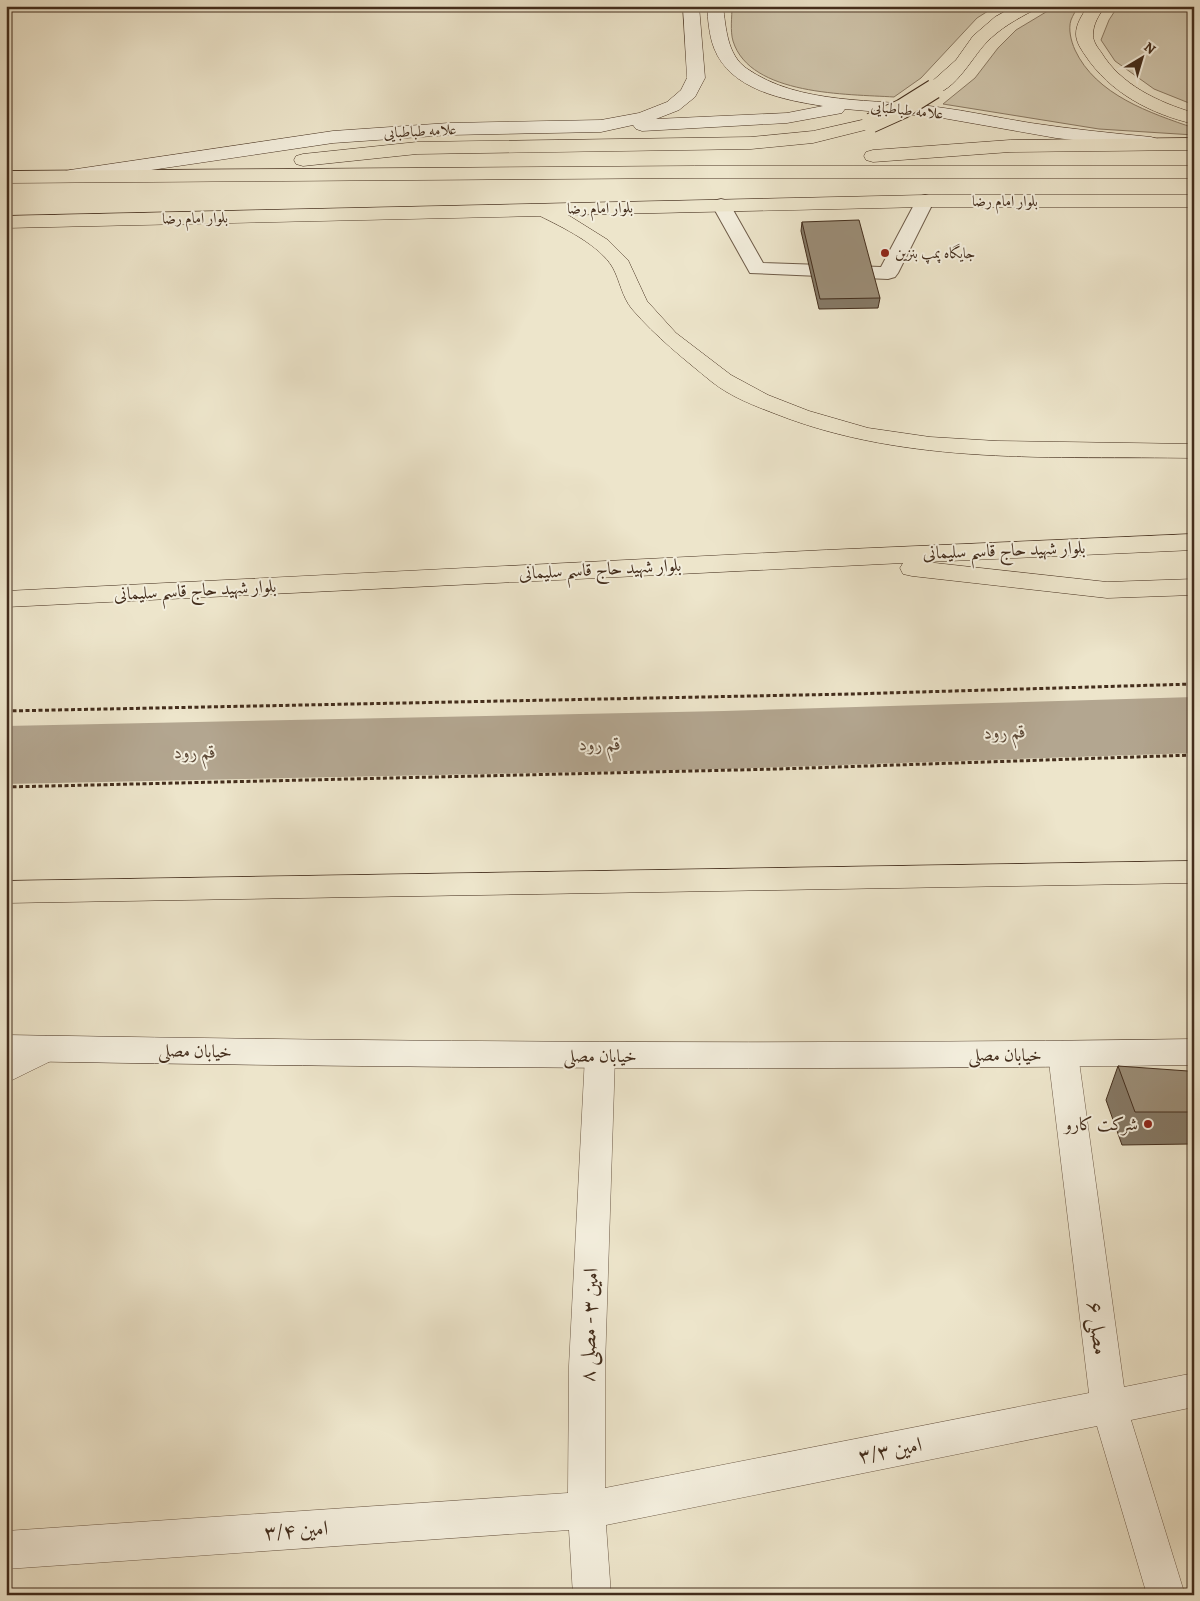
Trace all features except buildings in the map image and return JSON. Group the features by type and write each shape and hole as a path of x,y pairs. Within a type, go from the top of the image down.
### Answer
{"main road":[{"path":"138,177 417,148 751,143 813,137 871,123 902,109 934,89 962,64 979,40 1001,21 1028,6"},
{"path":"1097,6 1088,19 1085,38 1098,63 1123,87 1172,113 1194,119"},
{"path":"695,172 956,149 1151,143 1194,144"},
{"name":"بلوار امام رضا","path":"6,177 695,172 1194,172"},
{"name":"بلوار امام رضا","path":"6,222 925,201 1194,201"},
{"path":"543,209 601,244 621,264 638,303 669,336 723,380 760,400 801,416 866,435 930,444 997,448 1194,451"},
{"name":"بلوار شهید حاج قاسم سلیمانی","path":"6,599 826,558 1194,542"},
{"path":"826,558 1107,590 1194,588"},
{"path":"6,892 1194,872"}],"street":[{"name":"علامه طباطبایی","path":"58,178 333,137 449,129 601,126 644,117 673,106 689,93 696,78 691,6"},
{"name":"علامه طباطبایی","path":"716,6 718,40 725,56 739,70 755,81 778,90 808,98 936,112 1042,130 1151,143"},
{"path":"601,126 787,118 862,104"},
{"name":"خیابان مصلی","path":"6,1048 600,1056 1194,1052"},
{"path":"6,1070 46,1049"},
{"name":"مصلی ۶","path":"1063,1054 1109,1407 1166,1595"},
{"name":"امین ۳ - مصلی ۸","path":"592,1595 586,1510 587,1366 600,1056"},
{"name":"امین ۳/۳","path":"586,1510 1194,1390"},
{"name":"امین ۳/۴","path":"6,1550 586,1510"}],"lane":[{"path":"721,205 757,269 888,273 925,201"}],"path":[{"path":"6,712 851,694 1194,684"},
{"path":"6,787 778,769 1194,755"}],"shaded area":[{"path":"732,6 996,6 977,18 921,78 894,97 852,95 803,88 779,82 759,73 743,59 733,41 731,28"},
{"path":"1056,6 1079,6 1070,24 1071,39 1084,66 1096,79 1110,90 1143,109 1194,128 1194,135 1099,129 943,104 975,78 998,48 1016,30"},
{"path":"1118,6 1194,6 1194,105 1154,89 1115,61 1101,40 1109,20"}],"waterway":[{"name":"قم رود","path":"6,755 724,740 1194,725"}],"place":[{"name":"جایگاه پمپ بنزین","path":"885,253"},
{"name":"شرکت کارو","path":"1148,1124"}]}
